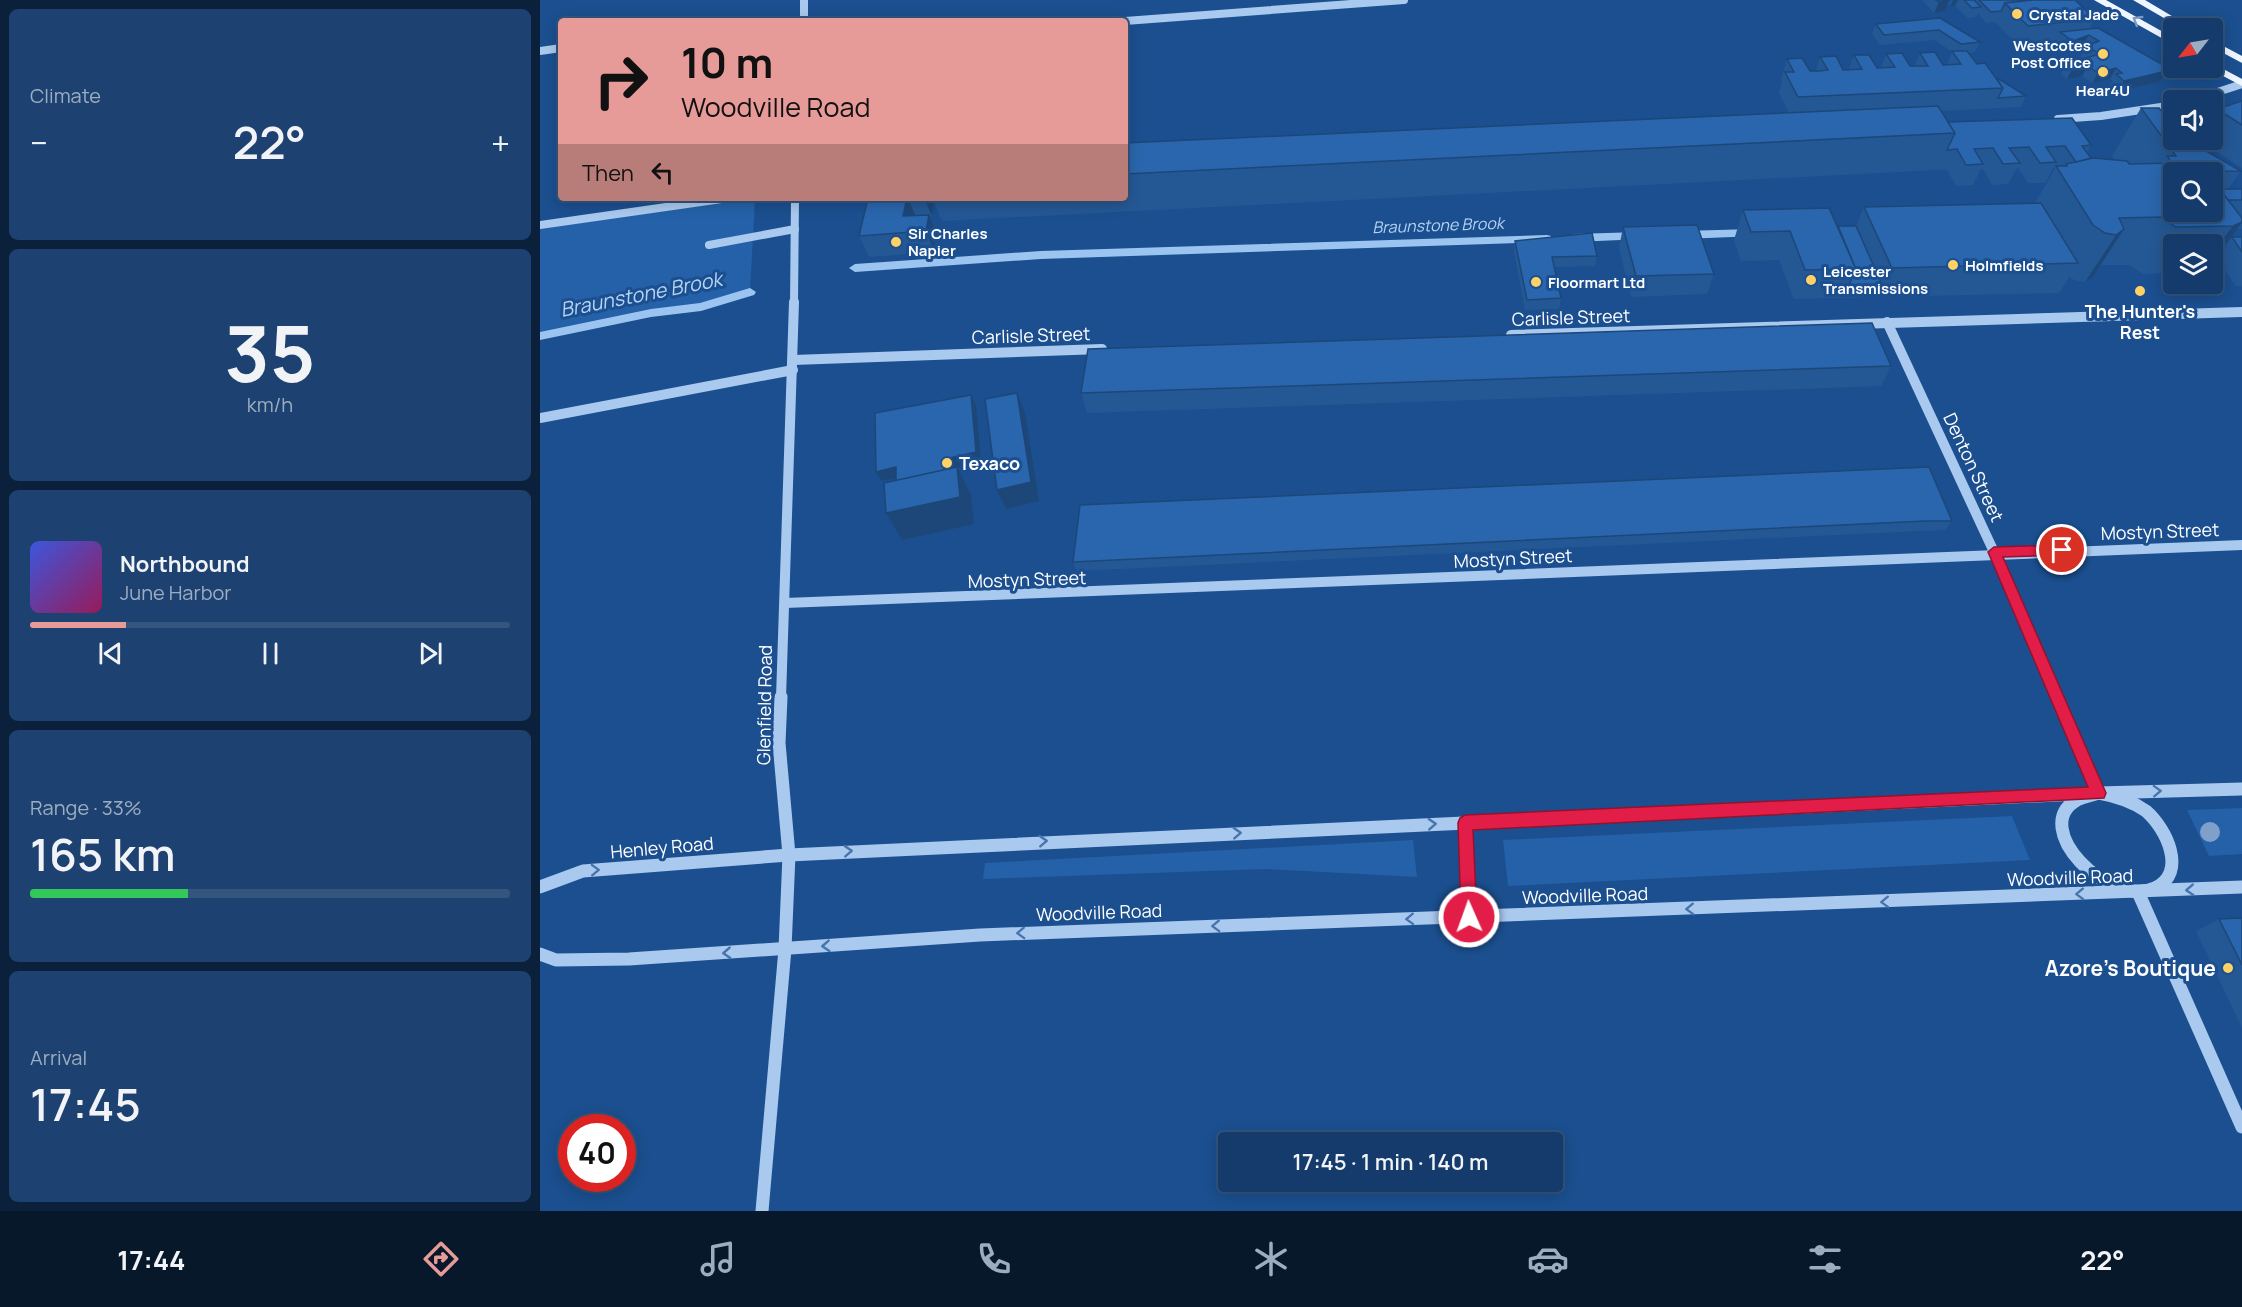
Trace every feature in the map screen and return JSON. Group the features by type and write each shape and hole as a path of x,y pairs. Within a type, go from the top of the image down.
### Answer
{"main road":[{"path":"2099,0 2163,36"},
{"path":"2138,0 2170,18"},
{"path":"2223,49 2242,60"},
{"path":"2223,73 2242,84"}],"street":[{"path":"804,0 804,18"},
{"path":"1128,21 1404,0"},
{"path":"540,51 558,48"},
{"path":"2223,90 2242,84"},
{"path":"2049,119 2101,116 2163,107"},
{"path":"540,225 708,201"},
{"name":"Glenfield Road","path":"762,1211 785,949 789,855 779,743 793,365 795,201"},
{"path":"709,245 795,229"},
{"name":"Carlisle Street","path":"1495,336 2242,312"},
{"name":"Denton Street","path":"1887,322 1994,552 2099,793"},
{"name":"Carlisle Street","path":"540,418 793,365 1115,349"},
{"name":"Mostyn Street","path":"785,603 1054,596 1994,552 2242,545"},
{"path":"789,855 2099,793 2242,789"},
{"path":"2099,793 2118,796 2136,805 2152,817 2165,833 2172,850 2173,866 2167,880 2155,889 2138,892 2120,890 2103,883 2086,871 2073,857 2061,826 2064,813 2072,802 2084,795 2099,793"},
{"path":"1465,823 1469,917"},
{"name":"Henley Road","path":"540,887 583,871 789,855"},
{"name":"Woodville Road","path":"785,949 980,935 2242,887"},
{"path":"2138,892 2242,1127"},
{"path":"540,954 556,960 629,959 785,949"}],"shaded area":[{"path":"740,201 755,201 750,292 701,307 651,313 540,336 540,227"},
{"path":"2242,808 2242,854 2209,856 2187,810"},
{"path":"2012,816 2030,860 1508,886 1503,840"},
{"path":"1413,840 1417,877 1266,869 983,879 985,863"}],"building":[{"path":"1964,0 1974,0 1981,7 1972,8"},
{"path":"1979,0 2033,0 2005,3 2001,11 1991,12"},
{"path":"2075,0 2095,19 2028,26 2005,3"},
{"path":"1940,18 1980,42 1961,44 1939,30 1884,35 1876,24"},
{"path":"2098,28 2163,65 2163,72 2124,81 2116,74 2122,73 2116,68 2098,73 2088,66 2073,68 2067,63 2100,54 2086,46 2099,41 2089,35 2073,41 2060,32"},
{"path":"1952,51 1967,51 1977,64 1985,63 2003,88 1798,97 1785,72 1794,72 1787,59 1802,58 1810,71 1819,71 1828,70 1820,57 1836,56 1843,70 1862,69 1854,55 1869,55 1877,68 1895,67 1886,54 1902,53 1910,66 1928,66 1920,53 1935,52 1943,65 1961,64"},
{"path":"1997,79 2026,96 1998,98 2003,88"},
{"path":"2242,101 2242,125 2223,113 2223,107"},
{"path":"1938,106 1955,133 1128,174 1128,143"},
{"path":"2141,108 2159,108 2163,113 2163,138"},
{"path":"2072,118 2091,145 2082,146 2091,158 2076,162 2065,146 2046,147 2056,162 2040,163 2029,147 2009,148 2020,163 2003,164 1993,148 1974,149 1983,164 1966,165 1957,149 1947,150 1955,133 1948,122"},
{"path":"2172,150 2204,150 2241,171 2223,171 2223,162 2171,162 2167,156 2176,156"},
{"path":"2093,158 2127,161 2129,164 2163,163 2163,218 2119,218 2124,229 2116,235 2105,233 2093,225 2056,166 2067,166 2066,164"},
{"path":"2223,189 2242,189 2242,200 2228,200"},
{"path":"2223,193 2242,218 2242,222 2233,226 2176,227 2168,222 2223,222"},
{"path":"867,201 906,201 903,216 929,215 926,231 859,236"},
{"path":"2041,203 2078,263 1892,268 1864,207"},
{"path":"1829,208 1856,269 1805,270 1790,231 1751,232 1743,210"},
{"path":"1697,225 1714,274 1636,276 1623,227"},
{"path":"1838,226 1856,226 1883,287 1848,287 1856,269"},
{"name":"Floormart Ltd","path":"1592,233 1597,256 1552,257 1561,298 1527,300 1515,241"},
{"path":"2232,237 2242,237 2242,252"},
{"path":"1872,323 1891,366 1081,393 1088,349"},
{"path":"1017,393 1031,482 997,490 985,399"},
{"path":"971,395 976,452 945,459 945,470 896,481 896,467 876,472 875,413"},
{"path":"957,467 960,497 886,513 884,483"},
{"path":"1929,467 1952,521 1073,562 1080,505"},
{"path":"2242,918 2242,965 2219,919"}],"waterway":[{"name":"Braunstone Brook","path":"1682,235 1754,233"},
{"name":"Braunstone Brook","path":"1574,238 1640,236"},
{"name":"Braunstone Brook","path":"855,268 1041,255 1547,239"},
{"name":"Braunstone Brook","path":"540,336 651,313 701,307 750,292"}],"place":[{"name":"Crystal Jade","path":"2017,14"},
{"name":"Westcotes Post Office","path":"2103,54"},
{"name":"Hear4U","path":"2103,72"},
{"name":"Sir Charles Napier","path":"896,242"},
{"name":"Holmfields","path":"1953,265"},
{"name":"Leicester Transmissions","path":"1811,280"},
{"name":"Floormart Ltd","path":"1536,282"},
{"name":"The Hunter's Rest","path":"2140,291"},
{"name":"Texaco","path":"947,463"},
{"name":"Azore's Boutique","path":"2228,968"}],"route":[{"path":"1469,917 1465,823 2099,793 1994,552 2062,550"}]}
